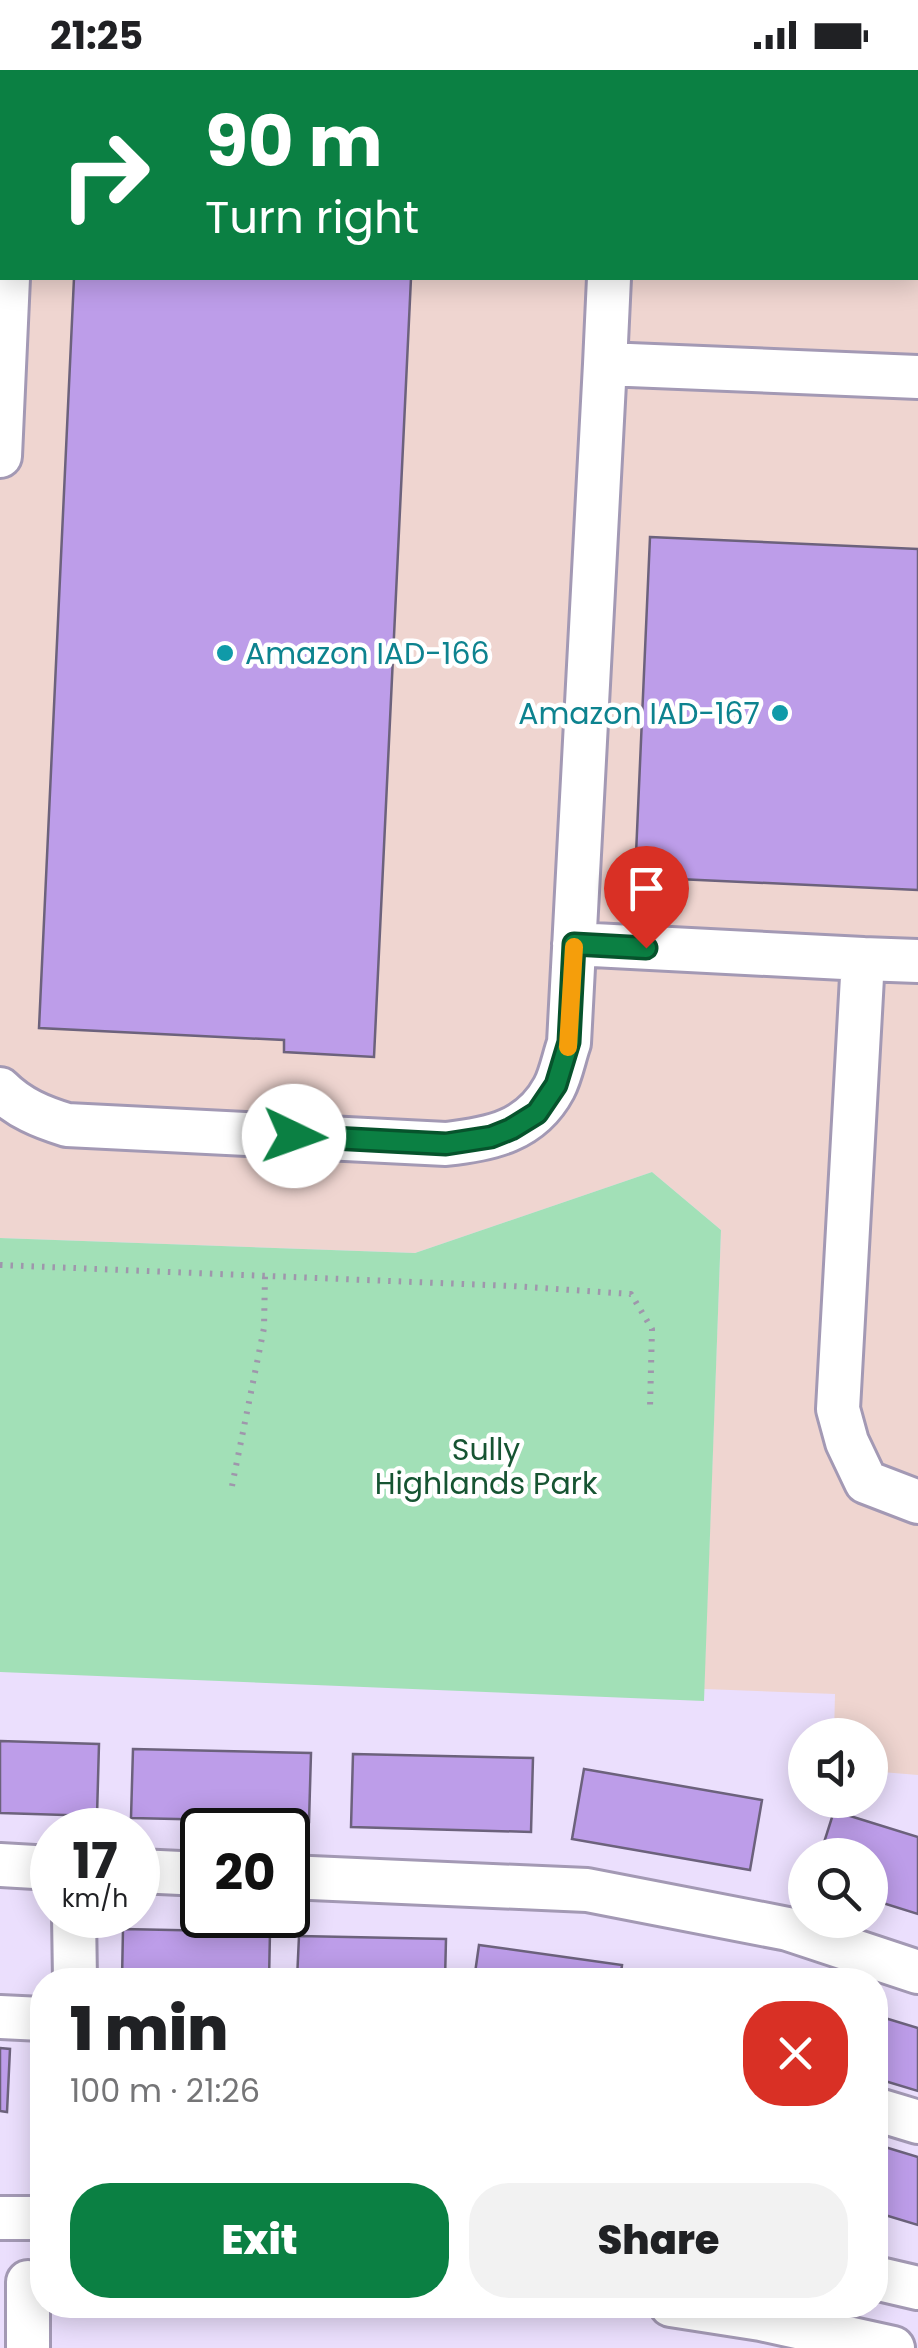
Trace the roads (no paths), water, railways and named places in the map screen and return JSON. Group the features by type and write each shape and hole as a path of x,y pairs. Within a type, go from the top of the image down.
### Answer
{"street":[{"path":"0,456 8,280"},
{"path":"0,1089 38,1116 67,1125 446,1144 491,1137 537,1113 556,1085 569,1042 609,280"},
{"path":"604,364 918,377"},
{"path":"574,944 918,961"},
{"path":"863,959 838,1410 847,1442 866,1482 918,1502"},
{"path":"0,1866 30,1867"},
{"path":"310,1878 587,1890 788,1929 918,1972"},
{"path":"74,1938 74,1968"},
{"path":"0,2018 30,2019"},
{"path":"888,2114 918,2122"},
{"path":"0,2218 30,2218"},
{"path":"888,2281 918,2288"},
{"path":"24,2282 28,2348"},
{"path":"755,2318 893,2348"}],"place":[{"name":"Amazon IAD-166","path":"225,653"},
{"name":"Amazon IAD-167","path":"780,713"}],"park label":[{"name":"Sully Highlands Park","path":"486,1466"}]}
